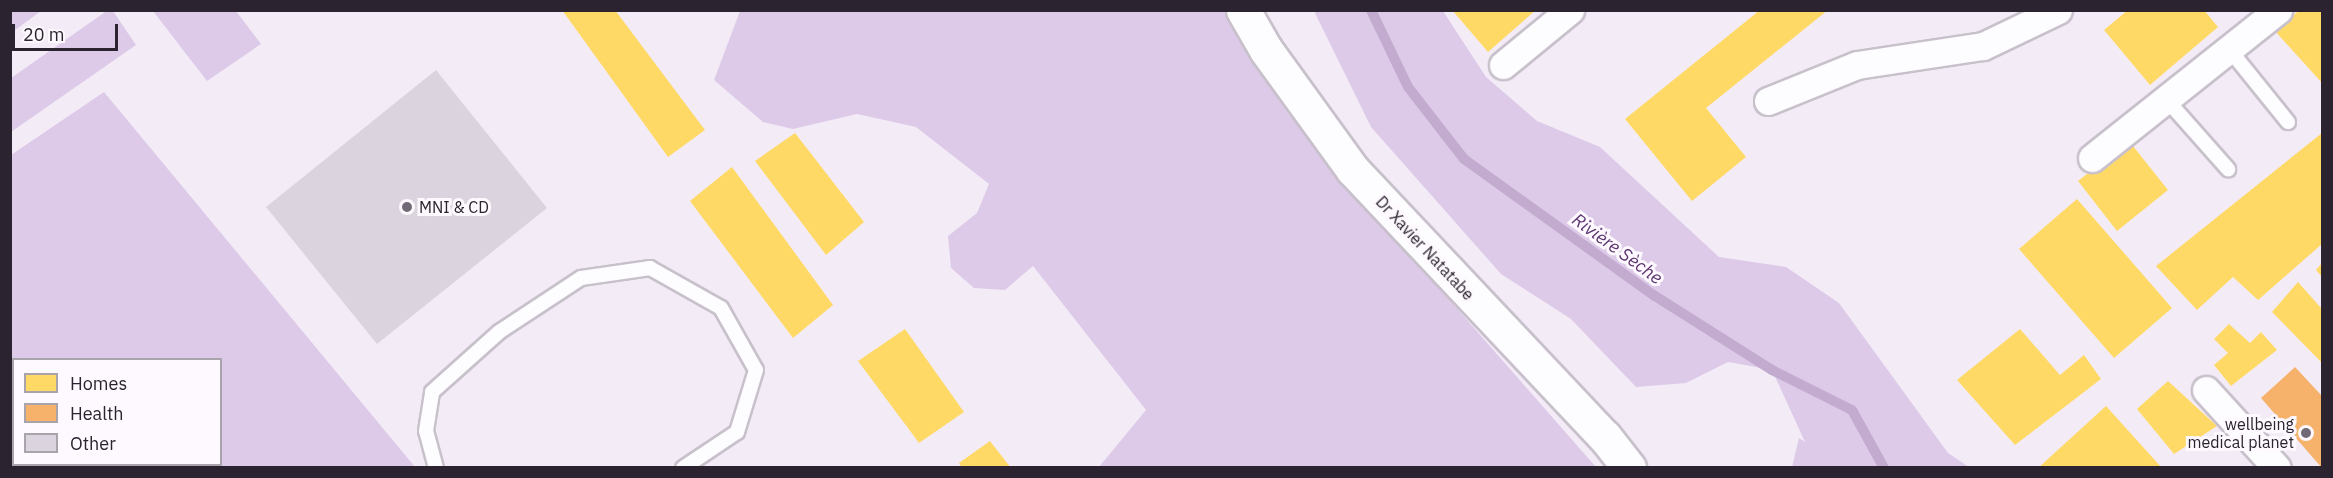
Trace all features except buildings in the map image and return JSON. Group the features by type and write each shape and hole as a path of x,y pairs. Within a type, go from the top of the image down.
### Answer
{"main road":[{"name":"Dr Xavier Natatabe","path":"1243,10 1266,50 1353,170 1605,437 1629,468"}],"street":[{"path":"1503,65 1570,10"},
{"path":"1768,101 1857,65 1983,46 2058,10"},
{"path":"2092,158 2278,10"},
{"path":"2206,390 2277,468"}],"lane":[{"path":"2229,49 2288,122"},
{"path":"2166,99 2228,170"},
{"path":"436,468 426,431 432,392 499,332 581,278 651,267 721,308 756,370 737,432 683,468"}],"shaded area":[{"path":"11,10 41,10 41,11 11,33"},
{"path":"108,10 113,11 136,45 11,132 11,78"},
{"path":"153,11 236,11 261,44 207,81"},
{"path":"740,11 1233,11 1304,134 1596,467 1099,467 1146,410 1033,266 1005,290 974,288 951,268 948,236 977,213 989,184 916,127 857,114 793,129 763,122 714,80"},
{"path":"1314,11 1443,11 1486,77 1537,121 1600,147 1719,257 1786,267 1839,303 1948,453 1969,467 1792,467 1799,438 1805,442 1772,370 1728,362 1686,383 1636,387 1571,319 1501,274 1371,127"},
{"path":"104,92 415,467 11,467 11,155"}],"waterway":[{"name":"Rivière Sèche","path":"1371,10 1408,87 1464,159 1655,296 1772,370 1852,410 1884,468"}],"place":[{"name":"MNI & CD","path":"407,207"},
{"name":"wellbeing medical planet","path":"2306,433"}]}
